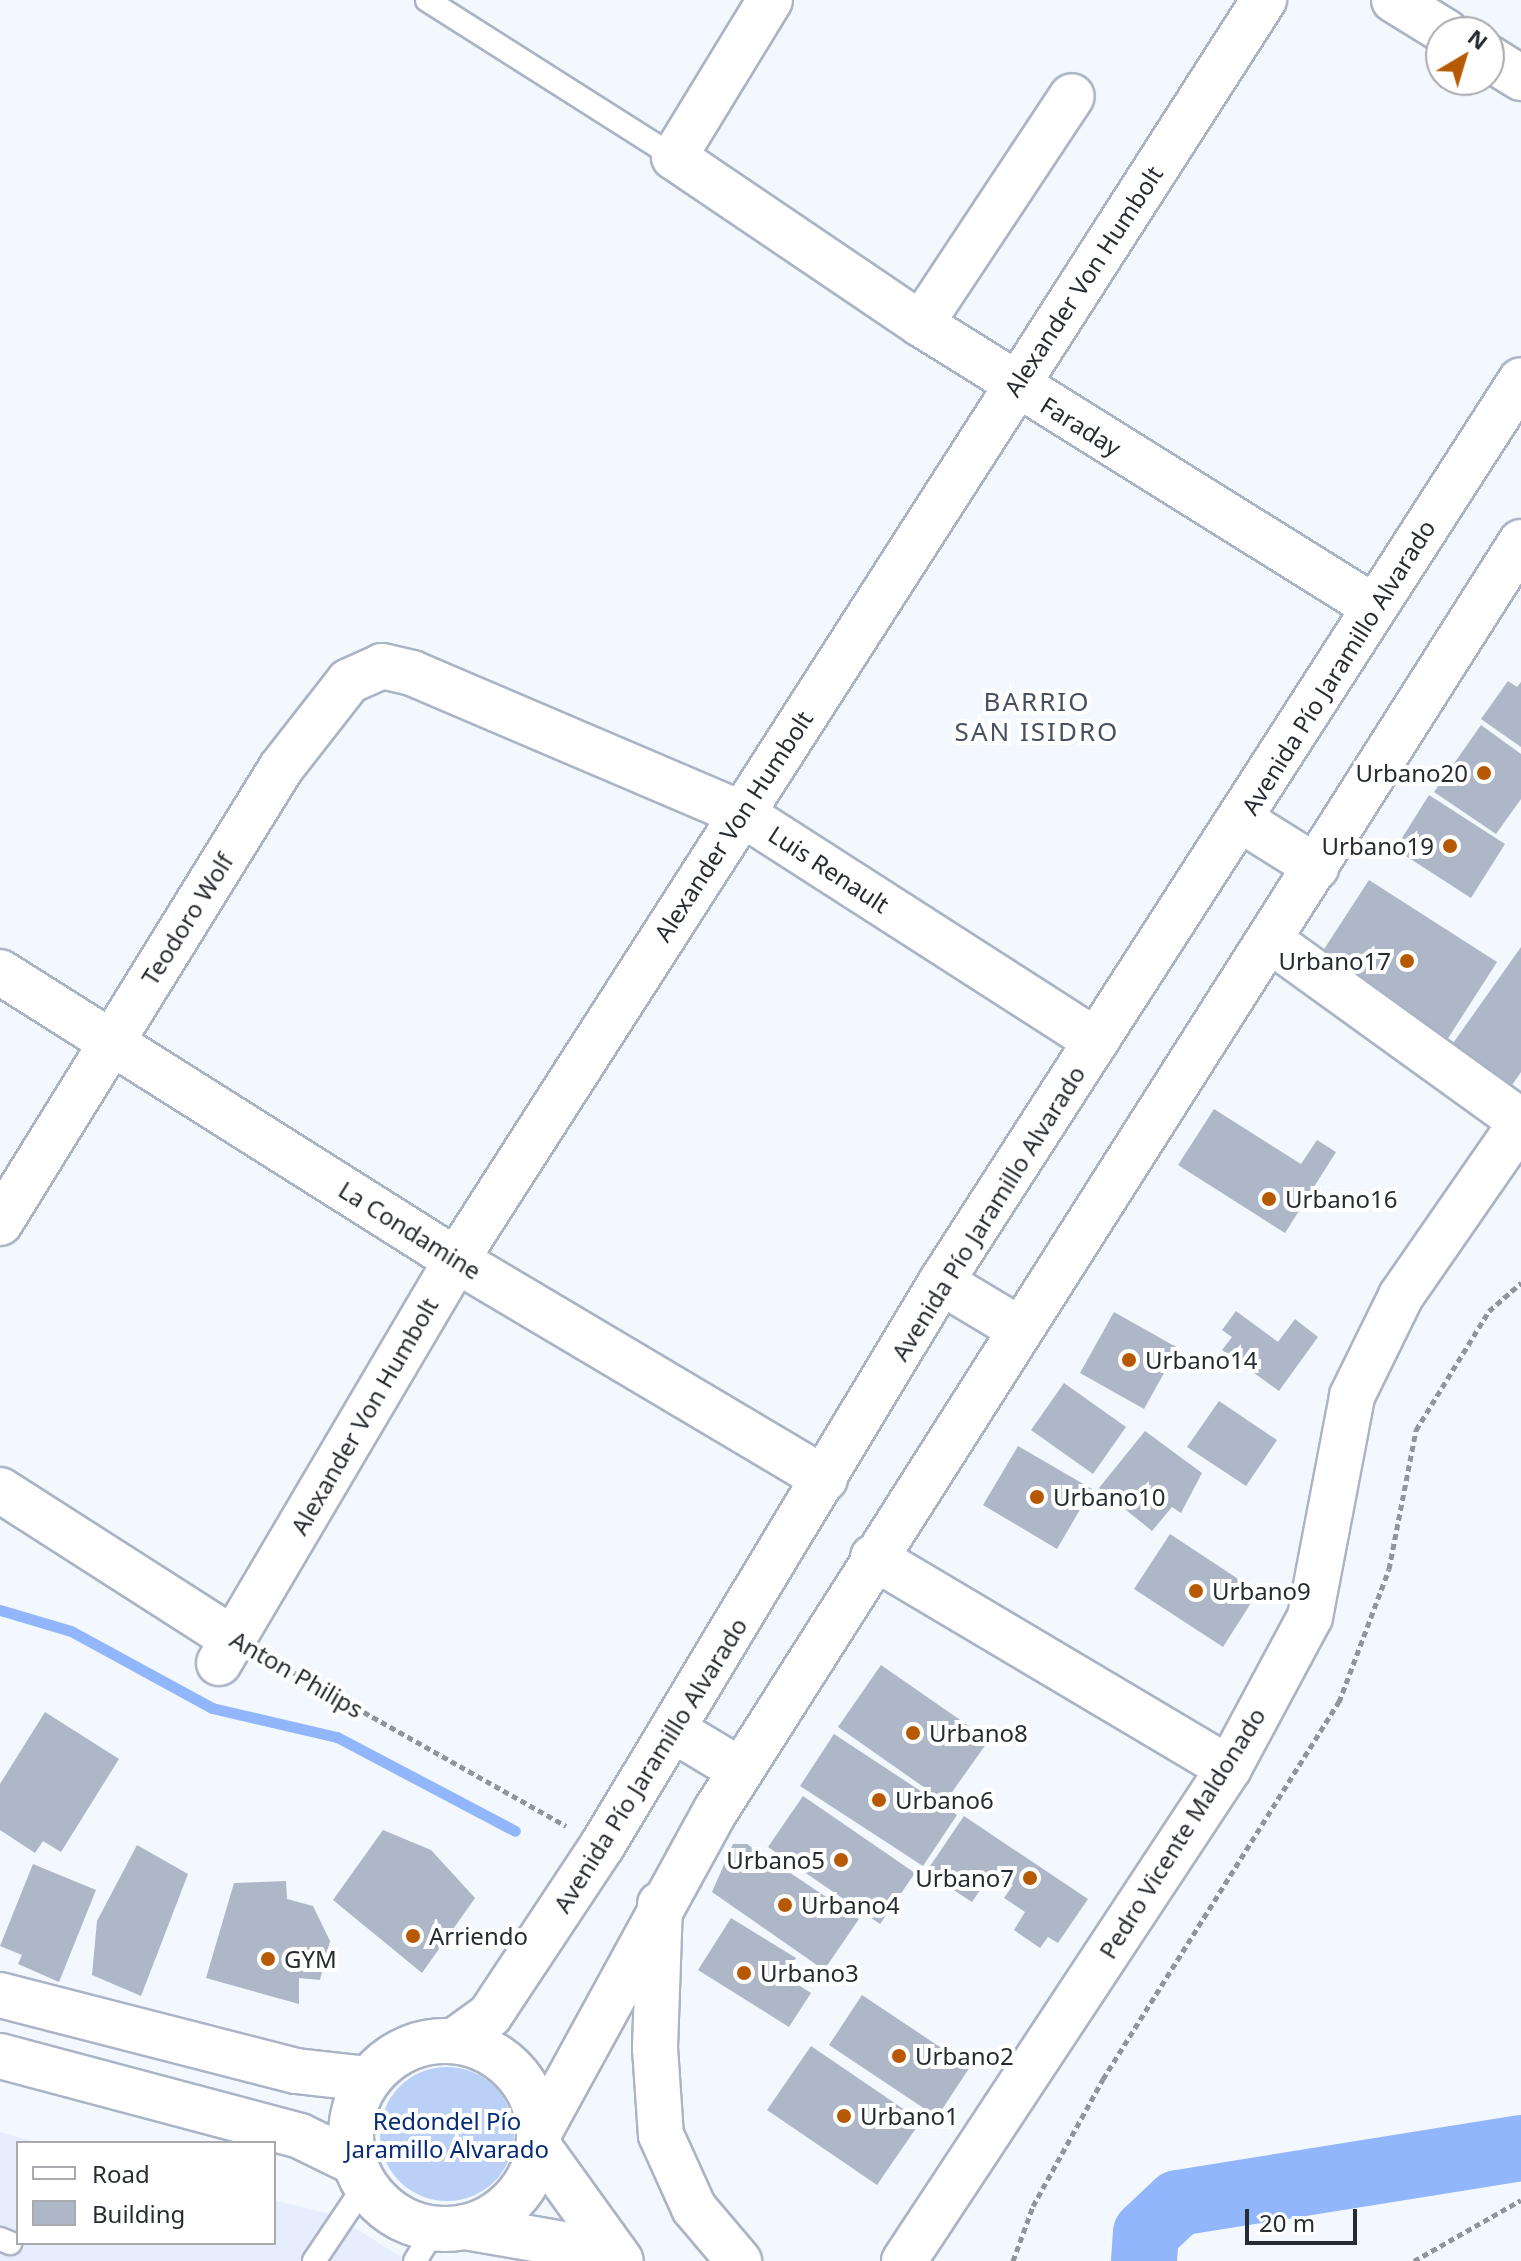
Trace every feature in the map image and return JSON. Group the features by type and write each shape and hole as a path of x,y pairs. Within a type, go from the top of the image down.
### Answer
{"street":[{"path":"674,157 770,0"},
{"name":"Alexander Von Humbolt","path":"226,1651 456,1260 1264,0"},
{"path":"1394,0 1425,19"},
{"path":"921,324 1072,96"},
{"name":"Faraday","path":"674,157 1016,386 1374,607"},
{"name":"Avenida Pío Jaramillo Alvarado","path":"454,2041 490,2015 602,1846 675,1731 941,1282 1241,820 1521,380"},
{"path":"438,2239 496,2215 521,2193 540,2139 660,1903 740,1770 1018,1328 1271,941 1521,542"},
{"name":"Teodoro Wolf","path":"0,1223 281,768 349,681 382,666 412,673"},
{"name":"Luis Renault","path":"412,673 741,813 1096,1041"},
{"path":"1241,820 1316,867"},
{"path":"1271,941 1521,1122"},
{"name":"La Condamine","path":"0,972 456,1260 825,1479"},
{"name":"Pedro Vicente Maldonado","path":"904,2261 1229,1768 1310,1617 1352,1396 1401,1296 1521,1122"},
{"path":"941,1282 1018,1328"},
{"name":"Anton Philips","path":"0,1490 226,1651"},
{"path":"873,1557 1229,1768"},
{"path":"675,1731 740,1770"},
{"path":"660,1903 655,2048 661,2135 694,2208 739,2261"},
{"path":"0,1995 281,2068 369,2079"},
{"path":"360,2174 352,2119 369,2079 412,2046 454,2041 476,2045 514,2069 536,2108 540,2139 618,2257"},
{"path":"0,2056 300,2136 360,2174 403,2219 438,2239 618,2257"}],"lane":[{"path":"427,0 674,157"},
{"path":"314,2261 360,2174"}],"path":[{"name":"Anton Philips","path":"226,1651 602,1846"},
{"path":"1414,2261 1521,2200"}],"shaded area":[{"path":"0,2132 33,2141 16,2141 16,2245 276,2245 276,2200 335,2215 407,2261 0,2261"}],"green space":[{"name":"Redondel Pío Jaramillo Alvarado","path":"447,2067 473,2072 495,2086 509,2108 514,2134 509,2160 495,2182 473,2196 447,2201 421,2196 399,2182 385,2160 380,2134 385,2108 399,2086 421,2072"}],"building":[{"path":"1508,681 1517,687 1521,682 1521,747 1481,719"},
{"name":"Urbano20","path":"1481,725 1521,754 1521,799 1496,834 1434,792"},
{"name":"Urbano19","path":"1429,795 1505,844 1471,898 1395,849"},
{"name":"Urbano17","path":"1369,880 1497,962 1445,1043 1317,960"},
{"path":"1521,947 1521,1072 1510,1088 1451,1046"},
{"name":"Urbano16","path":"1214,1109 1301,1164 1317,1140 1336,1152 1285,1233 1178,1165"},
{"path":"1236,1311 1278,1342 1295,1319 1318,1337 1279,1391 1222,1350 1232,1337 1222,1330"},
{"name":"Urbano14","path":"1114,1312 1178,1348 1144,1409 1080,1373"},
{"path":"1064,1383 1126,1427 1093,1474 1031,1430"},
{"path":"1219,1401 1277,1440 1246,1486 1187,1447"},
{"path":"1145,1431 1202,1473 1181,1513 1172,1507 1152,1531 1099,1488"},
{"name":"Urbano10","path":"1018,1446 1092,1489 1057,1549 983,1505"},
{"name":"Urbano9","path":"1170,1534 1258,1592 1223,1647 1134,1589"},
{"name":"Urbano8","path":"881,1665 989,1740 945,1802 838,1727"},
{"path":"45,1712 119,1759 61,1852 43,1841 35,1853 0,1830 0,1784"},
{"name":"Urbano6","path":"834,1734 957,1815 923,1866 800,1786"},
{"name":"Urbano5","path":"803,1796 915,1873 880,1924 768,1847"},
{"name":"Urbano7","path":"964,1816 1088,1899 1058,1943 1048,1937 1040,1948 1014,1930 1025,1912 1004,1898 1013,1885 993,1871 972,1902 926,1872"},
{"name":"Arriendo","path":"383,1830 431,1850 475,1898 422,1973 333,1900"},
{"name":"Urbano4","path":"733,1844 747,1844 859,1919 824,1970 712,1892"},
{"path":"137,1845 188,1874 141,1996 92,1975 97,1921"},
{"path":"33,1864 96,1890 59,1982 18,1964 22,1955 0,1946"},
{"name":"GYM","path":"286,1881 287,1899 313,1906 330,1941 320,1980 299,1978 299,2004 206,1978 234,1883"},
{"name":"Urbano3","path":"731,1918 796,1958 784,1976 811,1993 789,2027 698,1970"},
{"name":"Urbano2","path":"862,1995 970,2067 937,2117 829,2045"},
{"name":"Urbano1","path":"811,2046 921,2121 877,2185 767,2110"}],"waterway":[{"path":"0,1610 71,1631 212,1708 337,1737 515,1831"},
{"path":"1144,2261 1146,2233 1178,2203 1521,2148"}],"place":[{"name":"Urbano20","path":"1484,773"},
{"name":"Urbano19","path":"1450,846"},
{"name":"Urbano17","path":"1407,961"},
{"name":"Urbano16","path":"1269,1199"},
{"name":"Urbano14","path":"1129,1360"},
{"name":"Urbano10","path":"1037,1497"},
{"name":"Urbano9","path":"1196,1591"},
{"name":"Urbano8","path":"913,1733"},
{"name":"Urbano6","path":"879,1800"},
{"name":"Urbano5","path":"841,1860"},
{"name":"Urbano7","path":"1030,1878"},
{"name":"Urbano4","path":"785,1905"},
{"name":"Arriendo","path":"413,1936"},
{"name":"GYM","path":"268,1959"},
{"name":"Urbano3","path":"744,1973"},
{"name":"Urbano2","path":"899,2056"},
{"name":"Urbano1","path":"844,2116"}],"district":[{"name":"BARRIO SAN ISIDRO","path":"1037,717"}]}
